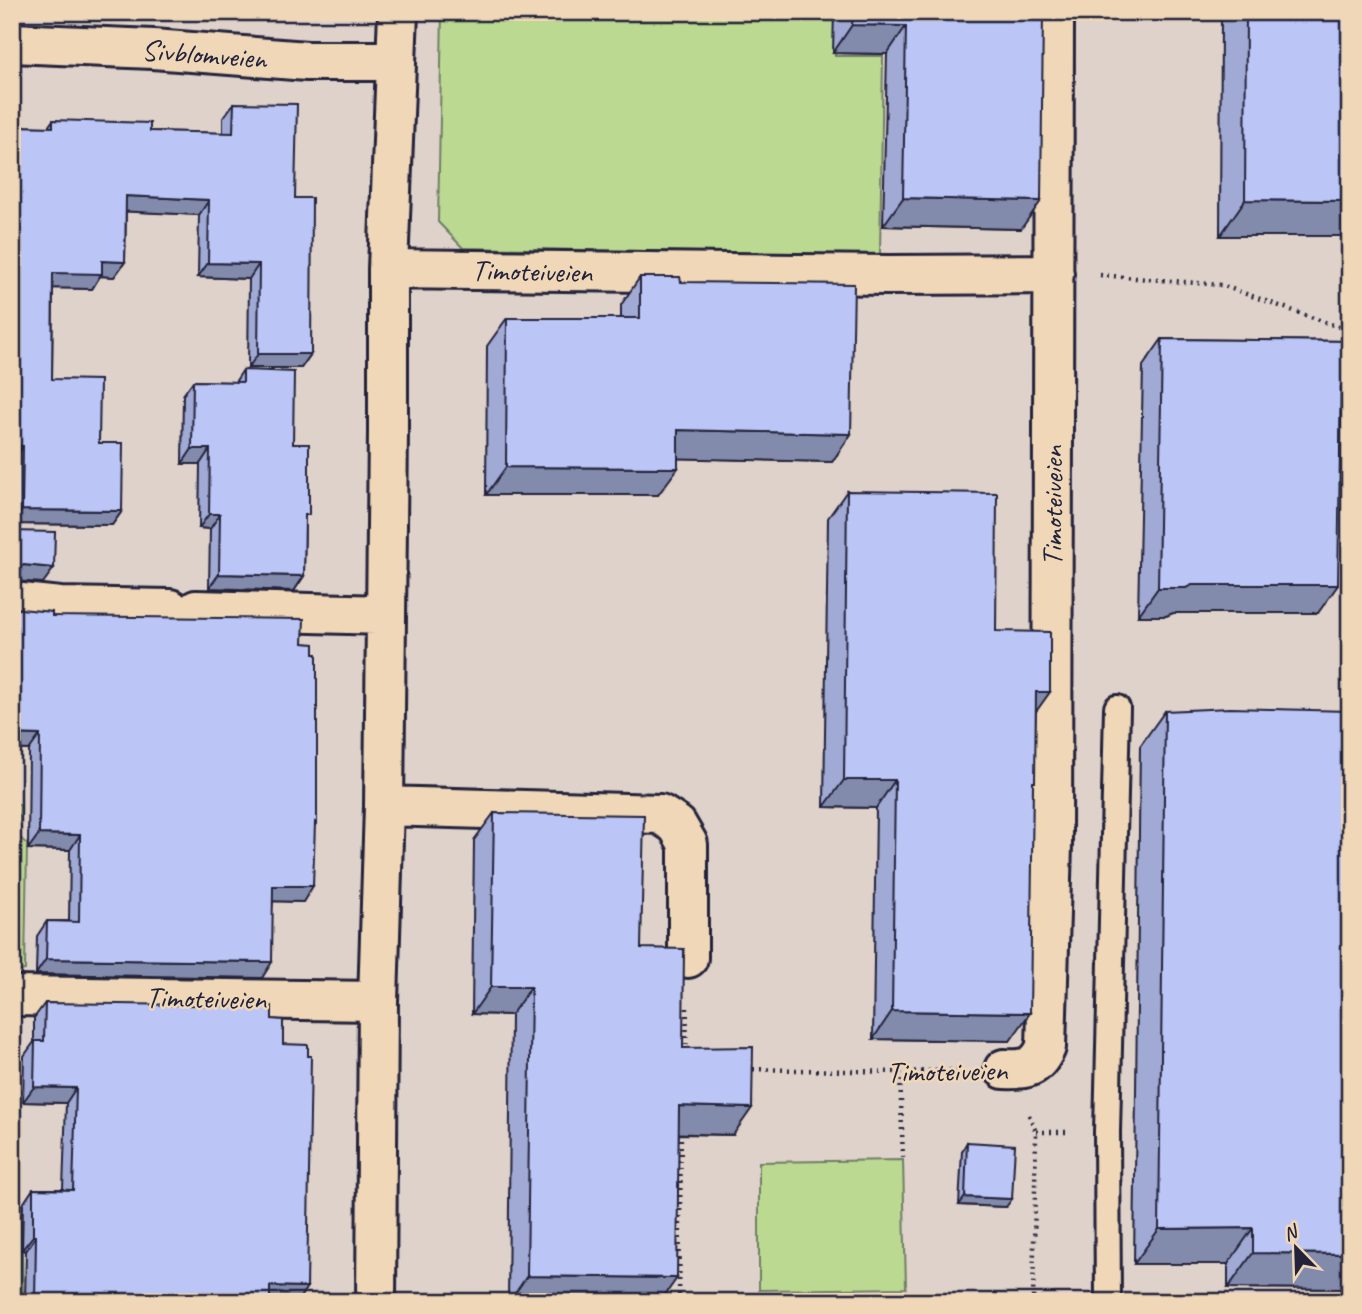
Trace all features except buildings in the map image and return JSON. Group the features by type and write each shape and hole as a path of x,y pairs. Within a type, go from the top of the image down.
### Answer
{"street":[{"path":"376,1302 378,1002 384,806 388,269 398,12"},
{"name":"Timoteiveien","path":"1014,1070 1035,1065 1043,1053 1046,1034 1052,845 1054,12"},
{"name":"Sivblomveien","path":"12,43 153,49 307,61 396,61"},
{"name":"Timoteiveien","path":"388,269 888,275 1054,274"},
{"path":"12,602 60,607 385,615"},
{"path":"384,806 660,814 677,825 688,844 688,958"},
{"name":"Timoteiveien","path":"24,995 378,1002"}],"lane":[{"path":"1108,1302 1107,1132 1117,708"}],"path":[{"path":"1054,274 1115,275 1221,285 1350,331"},
{"path":"687,1062 688,958"},
{"name":"Timoteiveien","path":"739,1069 900,1072 1014,1070"},
{"path":"1014,1070 1036,1132 1033,1302"},
{"path":"900,1072 903,1160"},
{"path":"678,1302 681,1130"}],"green space":[{"path":"442,12 836,12 835,56 883,56 880,255 463,248 438,222"},
{"path":"12,805 20,805 19,837 27,844 25,970 12,973"},
{"path":"903,1160 906,1288 759,1290 759,1162"},
{"path":"12,1196 17,1196 21,1204 23,1302 12,1302"}]}
